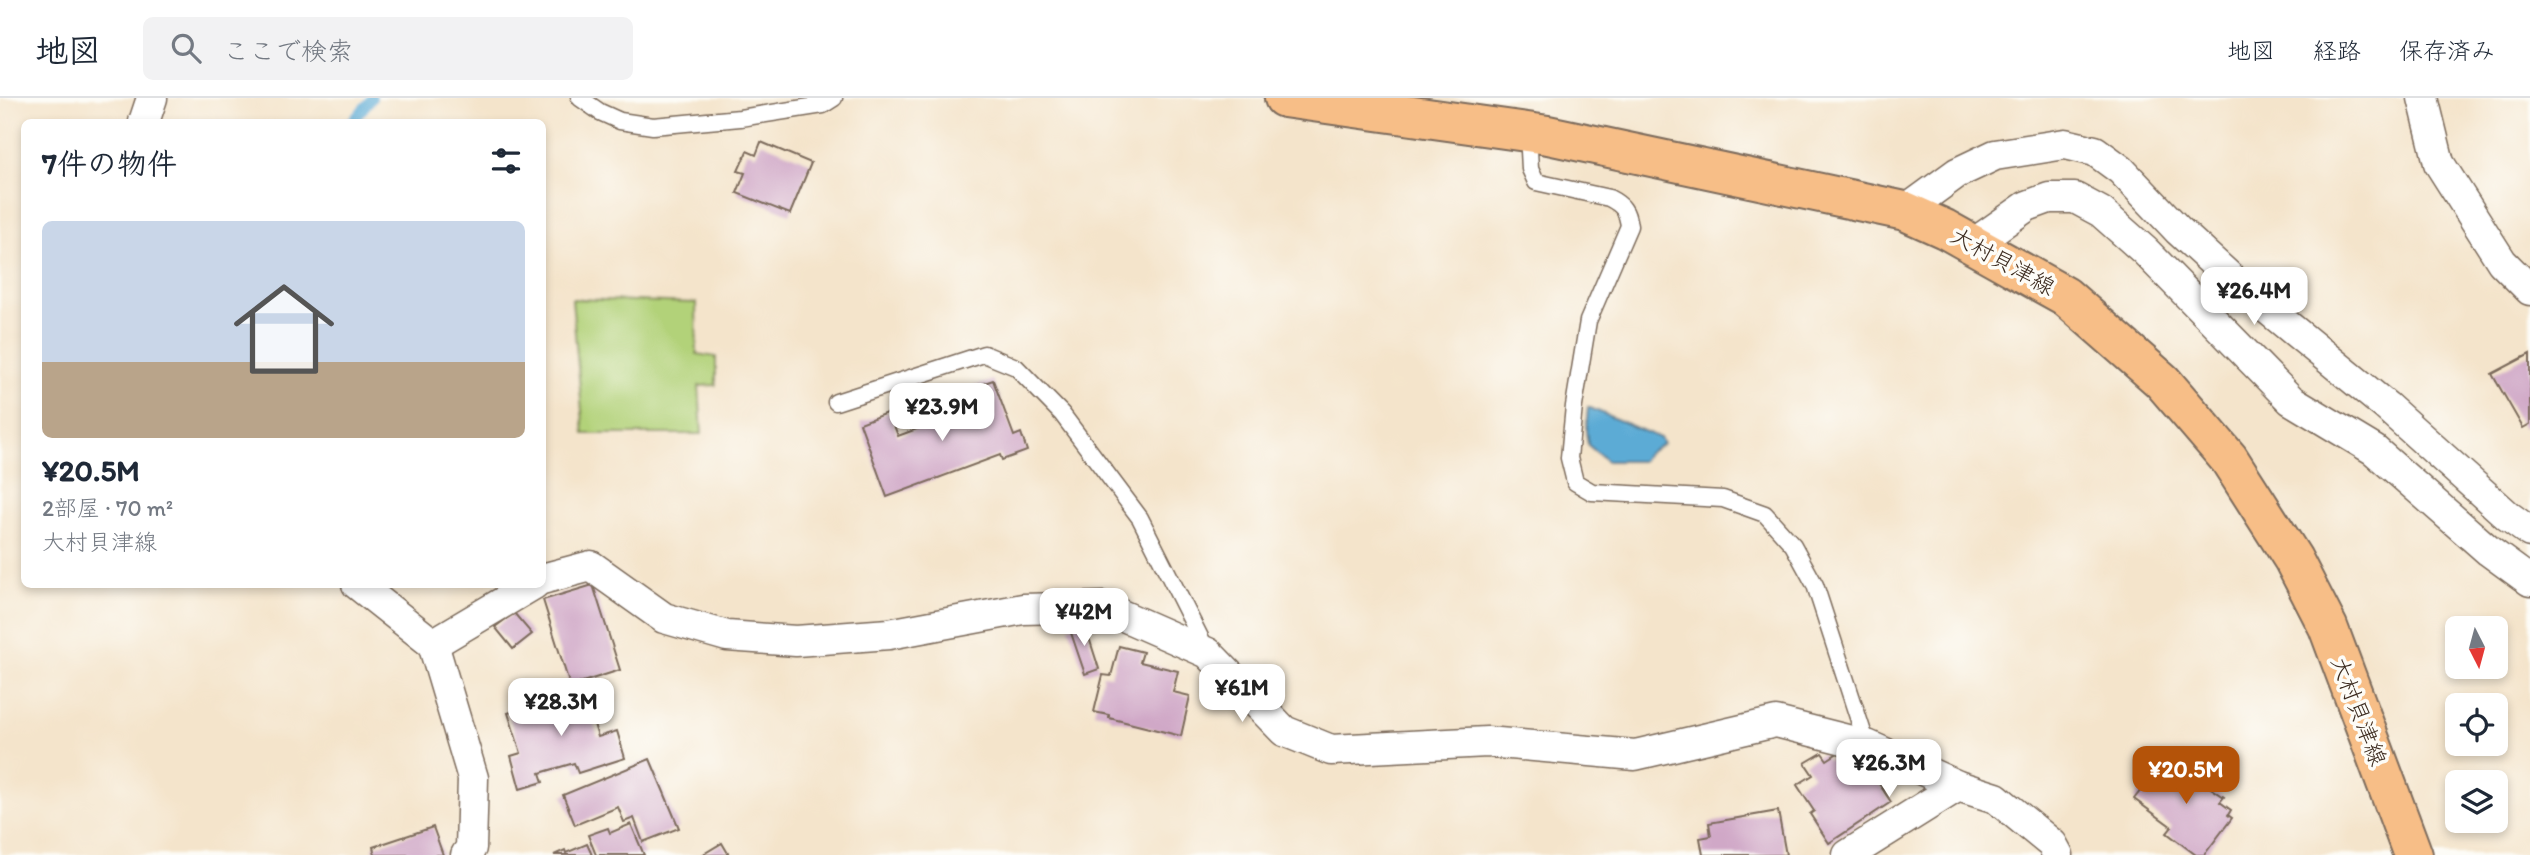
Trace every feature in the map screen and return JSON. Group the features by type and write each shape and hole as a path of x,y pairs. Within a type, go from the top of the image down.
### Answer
{"main road":[{"name":"大村貝津線","path":"1284,98 1528,132 1905,211 1945,229 2065,296 2162,381 2229,459 2293,559 2328,627 2413,855"}],"street":[{"path":"145,119 152,98"},
{"path":"2423,98 2440,163 2502,262 2530,290"},
{"path":"1905,211 1957,173 1995,155 2065,144 2095,151 2121,170 2178,230 2236,284 2386,406 2508,516 2530,532"},
{"path":"1972,244 2026,206 2049,198 2075,198 2101,212 2145,251 2291,400 2374,450 2488,551 2530,580"},
{"path":"546,578 591,566 664,618 727,636 796,641 889,634 1023,609 1103,607 1208,653 1284,731 1331,750 1487,742 1635,755 1776,722 1867,745 1958,786 1996,798 2052,844 2058,855"},
{"path":"362,588 433,644 472,778 470,853"},
{"path":"433,644 527,588"},
{"path":"1848,855 1958,786"}],"lane":[{"path":"580,98 600,112 620,121 653,126 754,116 823,105 834,98"},
{"path":"1528,132 1531,169 1536,182 1609,198 1628,212 1629,226 1588,321 1574,406 1569,458 1575,482 1592,492 1723,499 1765,514 1793,545 1815,585 1867,745"},
{"path":"836,402 984,354 1016,367 1062,414 1140,518 1208,653"}],"green space":[{"path":"572,299 696,303 697,354 716,357 716,385 699,386 702,434 584,434"}],"water":[{"path":"1588,407 1660,438 1663,444 1648,453 1642,461 1607,461 1588,445"}],"building":[{"path":"761,142 811,163 790,214 737,193 745,173 738,171 747,151 756,155"},
{"path":"2530,354 2530,424 2523,428 2492,374"},
{"path":"993,380 1014,436 1021,433 1027,451 1002,460 1000,455 887,497 860,423 889,412 898,436 974,408 967,389"},
{"path":"593,585 620,670 570,686 543,600"},
{"path":"514,613 532,634 513,649 495,627"},
{"path":"1084,622 1099,669 1085,674 1069,627"},
{"path":"1119,646 1143,652 1140,662 1178,671 1173,692 1190,696 1181,736 1094,712 1103,675 1111,676"},
{"path":"595,686 599,702 588,705 598,737 617,731 625,758 578,773 574,763 540,773 543,782 520,789 511,756 521,753 508,713"},
{"path":"1844,749 1863,779 1872,773 1891,802 1829,843 1810,814 1814,811 1797,785 1813,775 1805,763 1822,753 1827,760"},
{"path":"2166,758 2190,776 2198,765 2218,780 2211,788 2224,797 2220,802 2231,810 2228,815 2232,818 2204,855 2196,855 2167,833 2172,827 2134,799"},
{"path":"650,759 679,828 643,842 634,818 624,822 618,807 575,825 563,795"},
{"path":"1778,811 1786,855 1703,855 1700,838 1711,836 1709,823"},
{"path":"631,824 644,855 596,855 588,835 608,828 610,833"},
{"path":"433,827 443,855 375,855 373,847"},
{"path":"722,843 729,855 702,855"},
{"path":"587,844 592,855 554,855 565,850 566,853"}],"waterway":[{"path":"354,119 372,98"}]}
